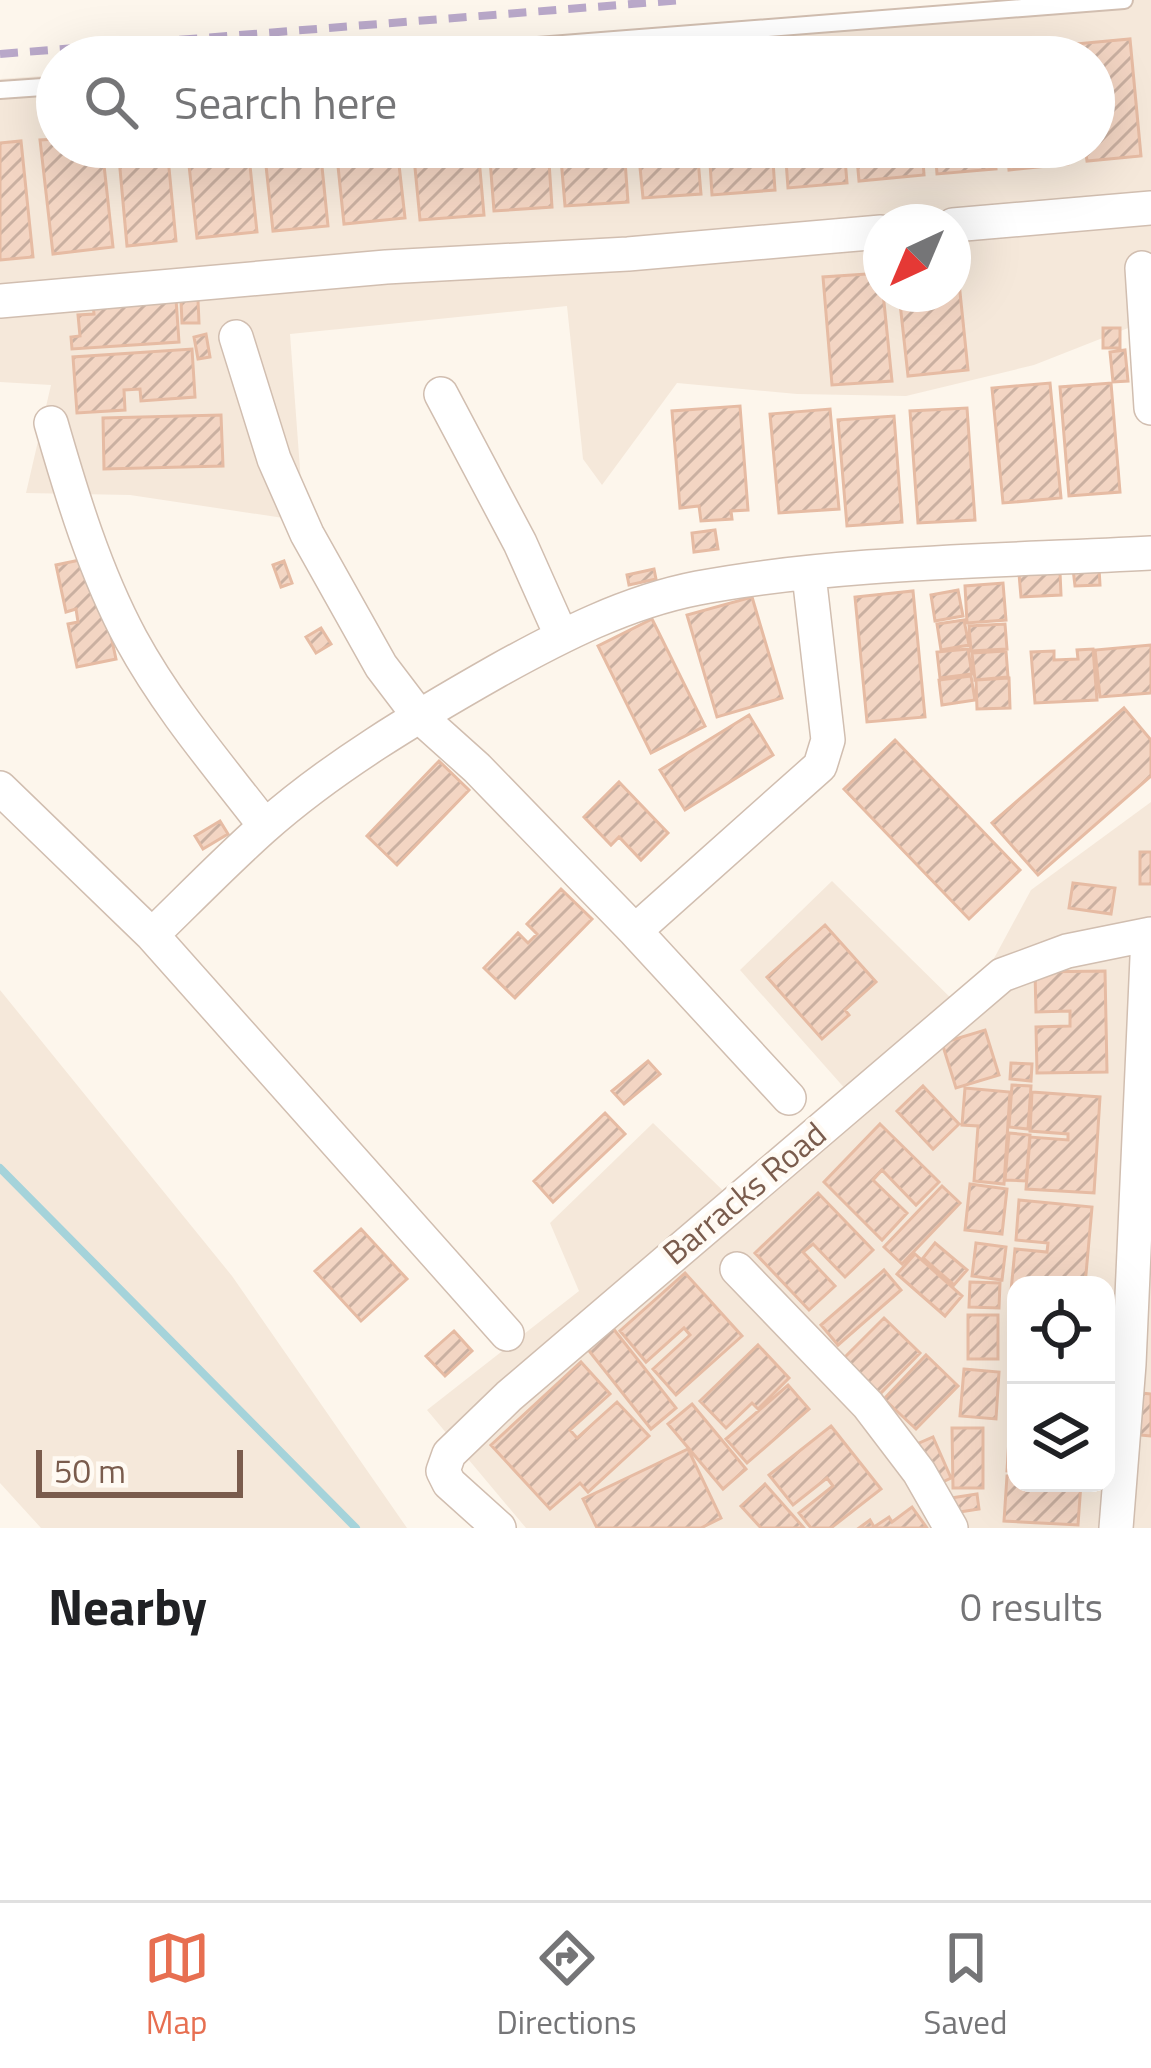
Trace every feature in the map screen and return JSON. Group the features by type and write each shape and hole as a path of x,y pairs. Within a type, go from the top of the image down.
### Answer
{"street":[{"path":"971,223 1151,208"},
{"path":"0,301 863,234"},
{"path":"1142,268 1151,408"},
{"path":"236,337 274,459 307,534 381,666 419,716 477,768 635,931 789,1098"},
{"path":"441,394 520,544 561,635"},
{"path":"51,423 75,505 131,639 187,725 265,826"},
{"path":"152,935 265,826 332,774 419,716 561,635 696,588 809,574 1151,553"},
{"path":"635,931 820,766 828,740 809,574"},
{"path":"0,788 152,935 507,1334"},
{"path":"1116,1528 1129,1364 1149,935"},
{"name":"Barracks Road","path":"499,1528 449,1483 443,1471 449,1454 509,1396 1002,975 1066,951 1149,935"},
{"path":"736,1269 868,1406 919,1472 952,1528"}],"lane":[{"path":"665,36 1124,0"},
{"path":"0,90 36,87"}],"shaded area":[{"path":"1054,0 1151,0 1151,319 1034,365 906,396 797,394 677,383 602,485 583,459 567,306 290,334 302,496 290,519 130,495 26,493 51,385 0,382 0,79 36,76 36,168 1115,168 1115,36 575,36"},
{"path":"1151,802 1151,1528 526,1528 427,1410 579,1291 550,1223 653,1123 739,1206 855,1100 740,970 832,881 965,1012 1031,890"},
{"path":"0,990 232,1276 407,1528 41,1528 0,1483"}],"building":[{"path":"1130,39 1141,156 1115,158 1115,40"},
{"path":"21,141 33,257 0,260 0,143"},
{"path":"43,168 104,168 113,247 53,254"},
{"path":"120,168 169,168 176,241 127,246"},
{"path":"189,168 250,168 257,232 197,238"},
{"path":"266,168 322,168 328,226 273,231"},
{"path":"338,168 399,168 405,218 344,224"},
{"path":"415,168 480,168 484,215 420,220"},
{"path":"491,168 549,168 552,207 494,211"},
{"path":"562,168 626,168 628,202 565,206"},
{"path":"640,168 699,168 701,194 643,198"},
{"path":"710,168 773,168 775,190 712,195"},
{"path":"787,168 846,168 847,183 788,188"},
{"path":"858,168 924,168 924,175 859,181"},
{"path":"937,168 996,168 996,169 937,174"},
{"path":"863,274 863,312 885,312 892,381 832,385 823,277"},
{"path":"176,299 179,342 72,349 71,337 80,336 78,315 94,314 93,304"},
{"path":"181,300 198,300 199,323 182,323"},
{"path":"901,312 962,312 968,370 908,376"},
{"path":"1103,328 1120,328 1120,348 1103,348"},
{"path":"206,334 210,357 198,359 194,337"},
{"path":"192,349 195,397 141,401 140,389 124,390 125,410 77,413 73,357"},
{"path":"1125,350 1128,381 1113,382 1110,352"},
{"path":"1050,383 1061,498 1003,503 992,388"},
{"path":"1111,383 1120,492 1069,496 1060,387"},
{"path":"740,406 748,510 731,511 732,519 701,521 699,506 680,508 672,411"},
{"path":"967,408 975,520 918,523 910,411"},
{"path":"830,409 839,509 779,513 770,414"},
{"path":"221,415 223,466 104,469 103,418"},
{"path":"894,416 902,522 847,526 838,420"},
{"path":"715,530 718,549 694,552 692,533"},
{"path":"94,557 116,659 77,667 68,624 78,622 76,609 66,612 56,565"},
{"path":"284,561 292,583 281,587 273,565"},
{"path":"1099,568 1100,585 1075,586 1073,569"},
{"path":"654,569 656,579 629,585 627,575"},
{"path":"1060,572 1061,595 1021,597 1019,574"},
{"path":"1003,583 1006,620 967,623 965,586"},
{"path":"958,590 963,616 935,621 931,595"},
{"path":"913,591 925,717 867,722 855,597"},
{"path":"752,597 782,698 717,717 687,615"},
{"path":"652,619 705,726 651,753 598,646"},
{"path":"964,620 969,645 941,650 937,624"},
{"path":"1005,624 1007,649 971,651 969,626"},
{"path":"321,628 331,644 316,653 306,637"},
{"path":"1151,645 1151,693 1100,697 1095,650"},
{"path":"968,649 972,674 940,678 937,652"},
{"path":"1093,649 1097,700 1035,703 1031,652 1054,651 1054,660 1078,659 1077,650"},
{"path":"1006,651 1008,677 975,680 972,653"},
{"path":"971,676 975,700 942,705 939,680"},
{"path":"1009,678 1010,708 977,709 976,680"},
{"path":"1124,708 1151,740 1151,776 1038,875 992,823"},
{"path":"749,715 773,755 685,810 660,770"},
{"path":"895,740 1020,870 969,919 844,789"},
{"path":"439,761 469,790 397,865 367,836"},
{"path":"619,782 668,833 641,860 619,837 611,845 584,817"},
{"path":"220,821 228,834 203,849 195,836"},
{"path":"1140,852 1151,852 1151,884 1140,884"},
{"path":"1073,883 1115,888 1111,914 1069,908"},
{"path":"561,889 592,919 515,998 484,968 518,933 528,943 537,934 527,924"},
{"path":"825,925 876,982 822,1039 767,977"},
{"path":"1105,971 1107,1072 1037,1073 1036,1027 1070,1026 1070,1011 1036,1012 1035,972"},
{"path":"985,1030 999,1075 956,1088 942,1043"},
{"path":"648,1061 660,1074 624,1104 612,1091"},
{"path":"1011,1063 1032,1064 1031,1081 1010,1079"},
{"path":"1012,1085 1031,1086 1028,1129 1009,1127"},
{"path":"923,1086 959,1124 933,1149 897,1111"},
{"path":"965,1088 1010,1092 1004,1184 974,1181 978,1126 962,1125"},
{"path":"1032,1092 1100,1097 1094,1193 1026,1189 1030,1137 1068,1140 1068,1134 1030,1131"},
{"path":"605,1113 625,1134 553,1202 534,1181"},
{"path":"880,1124 939,1182 916,1205 882,1170 873,1180 907,1213 882,1240 824,1182"},
{"path":"1009,1133 1030,1135 1026,1181 1005,1180"},
{"path":"970,1184 1007,1189 1002,1234 965,1230"},
{"path":"942,1186 960,1203 902,1264 884,1247"},
{"path":"818,1193 873,1250 845,1277 813,1244 803,1252 835,1286 809,1310 755,1253"},
{"path":"1019,1200 1092,1207 1086,1276 1012,1276 1015,1249 1047,1252 1048,1243 1016,1240"},
{"path":"361,1229 407,1279 361,1321 315,1271"},
{"path":"935,1243 967,1270 954,1285 923,1258"},
{"path":"976,1243 1006,1247 1002,1280 972,1276"},
{"path":"915,1254 962,1296 945,1316 897,1274"},
{"path":"884,1270 901,1290 838,1345 821,1325"},
{"path":"685,1273 742,1336 676,1395 653,1369 690,1335 684,1328 646,1362 620,1331"},
{"path":"970,1282 1000,1283 999,1308 969,1307"},
{"path":"968,1315 998,1315 998,1359 968,1359"},
{"path":"884,1318 920,1353 878,1396 842,1360"},
{"path":"612,1327 676,1408 651,1429 586,1347"},
{"path":"454,1331 472,1351 445,1376 426,1356"},
{"path":"758,1345 789,1378 758,1409 752,1403 726,1428 700,1401"},
{"path":"926,1355 958,1386 916,1429 884,1399"},
{"path":"581,1362 610,1394 570,1430 577,1438 617,1402 649,1436 588,1492 580,1483 550,1509 491,1445"},
{"path":"964,1369 999,1372 996,1419 960,1416"},
{"path":"788,1385 809,1409 747,1463 726,1439"},
{"path":"1131,1392 1151,1394 1151,1436 1128,1434"},
{"path":"692,1404 746,1469 723,1489 668,1424"},
{"path":"831,1426 881,1489 831,1528 811,1528 799,1513 833,1486 827,1478 793,1505 769,1475"},
{"path":"952,1428 983,1428 983,1488 953,1488"},
{"path":"933,1437 951,1478 936,1485 917,1444"},
{"path":"688,1449 721,1518 701,1528 597,1528 583,1499"},
{"path":"1007,1476 1007,1492 1080,1492 1078,1525 1004,1521"},
{"path":"765,1484 804,1528 761,1528 741,1506"},
{"path":"977,1494 979,1509 953,1513 951,1498"},
{"path":"912,1507 927,1528 859,1528 870,1520 874,1527 889,1517 892,1522"}],"waterway":[{"path":"0,1168 356,1528"}],"railway":[{"path":"227,36 682,0"},
{"path":"0,54 36,51"}]}
